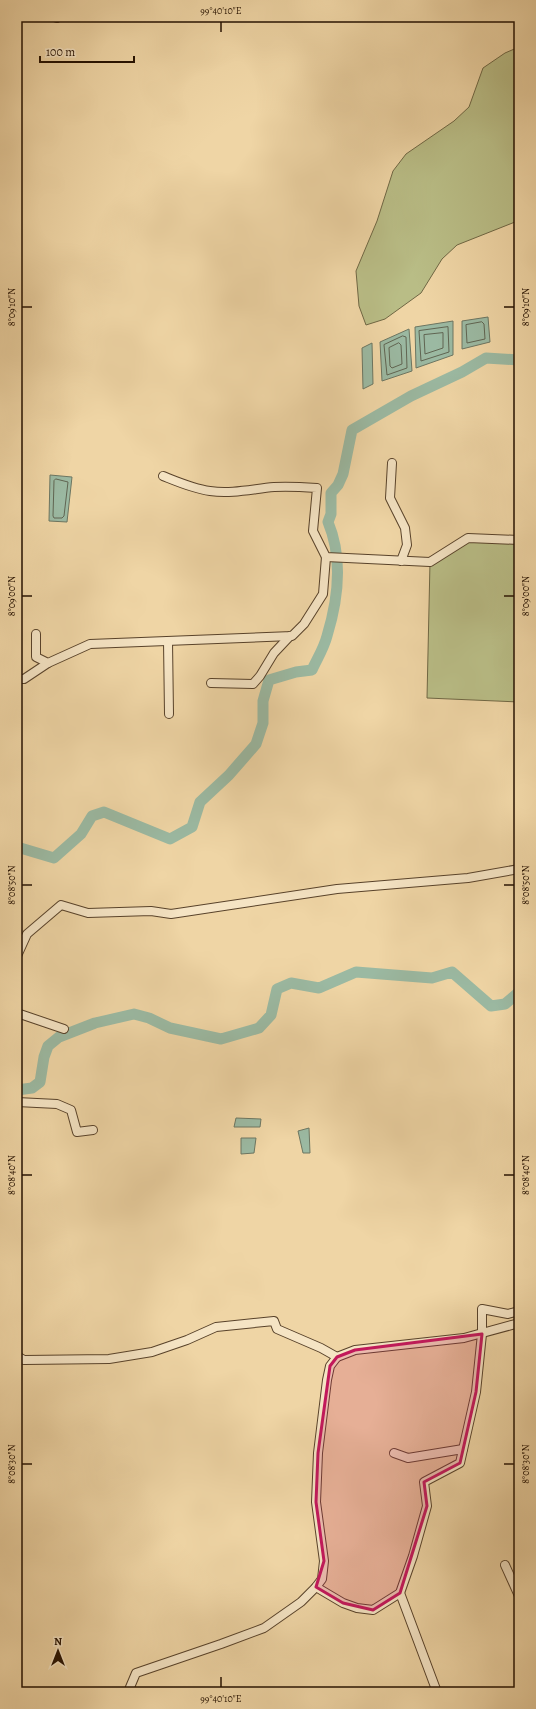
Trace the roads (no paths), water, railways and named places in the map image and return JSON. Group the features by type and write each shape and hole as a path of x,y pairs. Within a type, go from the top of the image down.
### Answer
{"street":[{"path":"392,463 390,498 405,528 407,546 401,561"},
{"path":"164,476 209,491 253,491 274,487 296,486 317,488 313,531 326,557 323,594 304,624 274,653 260,676 253,684 211,683"},
{"path":"326,557 430,562 468,538 519,540"},
{"path":"36,634 36,657 48,663"},
{"path":"17,680 24,679 48,663 90,644 290,636"},
{"path":"168,641 169,714"},
{"path":"17,956 27,934 61,905 88,913 151,911 171,914 337,889 468,878 519,869"},
{"path":"17,1013 64,1029"},
{"path":"17,1102 58,1104 71,1110 77,1132 93,1130"},
{"path":"316,1587 343,1603 357,1608 373,1610 400,1593 413,1556 427,1506 424,1482 460,1463 476,1392 482,1334 482,1309 508,1314 519,1311"},
{"path":"17,1356 24,1360 109,1359 152,1352 187,1340 216,1327 274,1321 276,1329 337,1357"},
{"path":"128,1692 136,1673 264,1628 301,1602 322,1579 324,1561 316,1502 318,1453 326,1380 330,1366 337,1357 355,1350 464,1338 519,1323"},
{"path":"394,1453 408,1458 463,1449"},
{"path":"505,1565 519,1596"},
{"path":"400,1593 438,1692"}],"water":[{"path":"488,317 490,342 462,349 462,321"},
{"path":"453,321 453,355 416,368 415,327"},
{"path":"409,329 412,371 382,381 380,342"},
{"path":"372,343 373,384 363,389 362,348"},
{"path":"50,475 72,477 67,522 49,521"},
{"path":"236,1118 261,1119 260,1127 234,1127"},
{"path":"309,1128 310,1153 303,1153 298,1131"},
{"path":"241,1138 256,1138 254,1153 241,1154"}],"waterway":[{"path":"17,847 54,858 81,834 92,816 104,812 170,839 192,827 200,802 229,775 256,744 263,723 263,701 269,680 296,672 312,670 324,645 334,608 337,579 336,550 328,522 331,514 331,493 338,485 343,474 352,430 411,396 462,372 486,358 519,360"},
{"path":"17,1090 32,1088 40,1082 44,1057 48,1046 59,1037 95,1023 134,1014 149,1018 170,1028 221,1039 259,1028 271,1015 277,989 291,983 319,988 356,972 432,978 452,972 491,1006 505,1004 519,992"}]}
